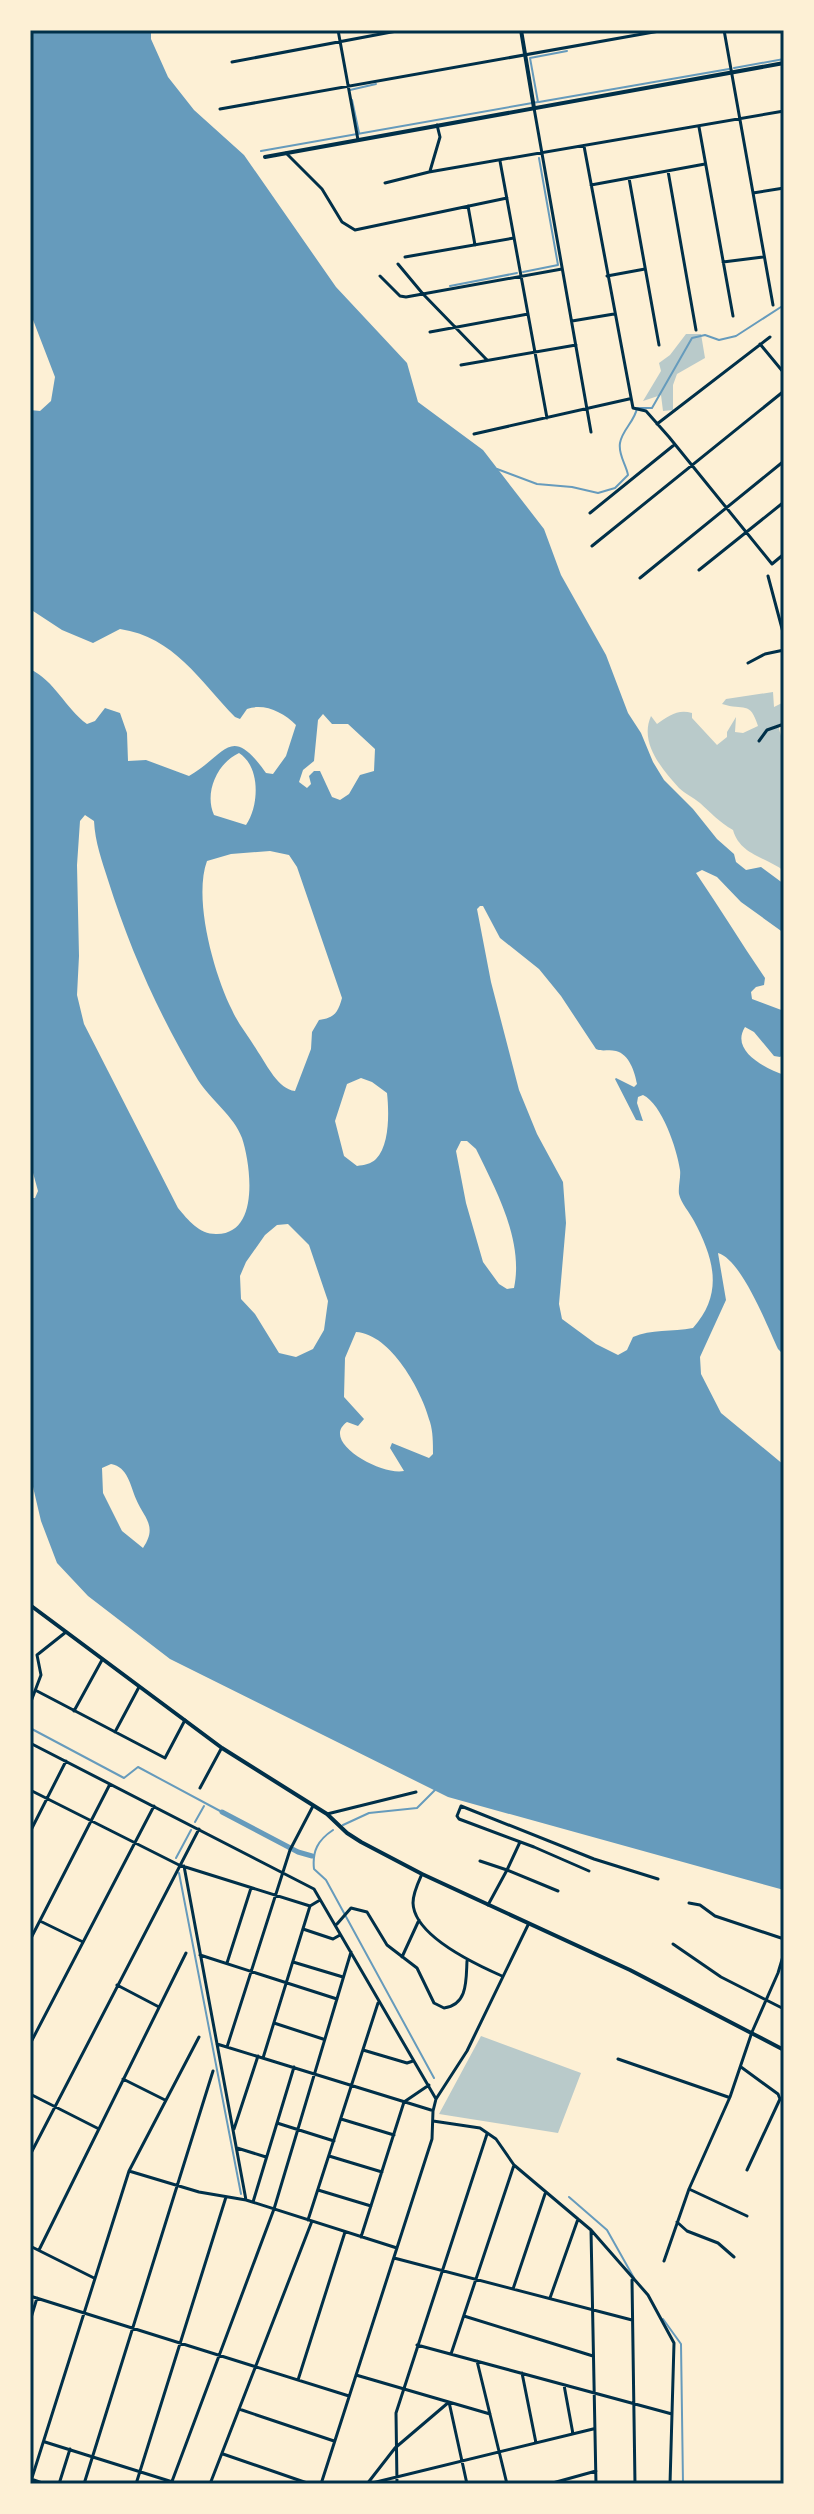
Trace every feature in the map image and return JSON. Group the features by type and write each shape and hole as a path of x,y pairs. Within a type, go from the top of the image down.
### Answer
{"street":[{"path":"338,30 358,140"},
{"path":"232,62 402,30"},
{"path":"521,30 591,432"},
{"path":"220,109 665,30"},
{"path":"724,30 773,305"},
{"path":"265,157 784,63"},
{"path":"385,183 429,172 784,111"},
{"path":"429,172 438,149 440,137 437,125"},
{"path":"698,126 733,316"},
{"path":"584,146 633,408 646,411 772,564 784,554"},
{"path":"286,153 322,189 342,222 355,230 507,198"},
{"path":"500,161 547,418"},
{"path":"591,185 705,164"},
{"path":"668,171 696,330"},
{"path":"629,178 659,345"},
{"path":"753,193 784,188"},
{"path":"468,206 475,245"},
{"path":"405,257 514,238"},
{"path":"723,262 764,256"},
{"path":"398,264 487,360"},
{"path":"380,276 400,296 562,269"},
{"path":"607,276 645,269"},
{"path":"430,332 528,314"},
{"path":"572,321 614,314"},
{"path":"657,424 770,337"},
{"path":"760,344 784,373"},
{"path":"461,365 576,345"},
{"path":"592,546 784,391"},
{"path":"474,434 629,399"},
{"path":"590,513 674,445"},
{"path":"640,578 784,461"},
{"path":"699,570 784,502"},
{"path":"768,576 784,636"},
{"path":"748,663 765,654 784,650"},
{"path":"759,741 767,730 784,724"},
{"path":"30,1605 222,1748 327,1814 346,1831 422,1874 630,1970 784,2050"},
{"path":"30,1704 41,1675 37,1655 66,1632"},
{"path":"74,1711 102,1660"},
{"path":"115,1732 139,1687"},
{"path":"37,1691 165,1758 185,1720"},
{"path":"30,1743 314,1889 436,2099"},
{"path":"200,1788 222,1748"},
{"path":"30,1832 66,1761"},
{"path":"30,1940 110,1784"},
{"path":"30,1790 181,1866 310,1906"},
{"path":"327,1814 416,1792"},
{"path":"30,2044 154,1806"},
{"path":"227,2047 290,1850 314,1806"},
{"path":"589,1871 459,1819 457,1816 461,1806 594,1859 658,1879"},
{"path":"30,2155 199,1829"},
{"path":"488,1905 520,1842"},
{"path":"480,1861 558,1891"},
{"path":"181,1866 246,2200"},
{"path":"422,1874 413,1902 419,1920 436,1939 467,1961 502,1976"},
{"path":"227,1963 251,1888"},
{"path":"234,2131 274,2023 310,1906 320,1900"},
{"path":"689,1903 700,1905 715,1916 784,1939"},
{"path":"336,1925 349,1910 367,1912 387,1945 417,1968 434,2003 444,2008 454,2006 462,1997 467,1961"},
{"path":"402,1957 419,1920"},
{"path":"40,1921 83,1942"},
{"path":"321,2484 432,2139 436,2099 467,2051 529,1923"},
{"path":"303,1929 333,1939 341,1935"},
{"path":"673,1944 721,1977 784,2009"},
{"path":"172,2483 274,2209 351,1952"},
{"path":"39,2250 186,1953"},
{"path":"664,2261 689,2189 730,2097 784,1953"},
{"path":"200,1955 337,1999"},
{"path":"293,1962 344,1977"},
{"path":"117,1985 159,2007"},
{"path":"210,2484 310,2221 379,2000"},
{"path":"274,2023 325,2039"},
{"path":"45,2484 31,2482 129,2171 199,2037"},
{"path":"217,2044 433,2111"},
{"path":"363,2050 407,2063 415,2061"},
{"path":"618,2059 730,2097"},
{"path":"253,2202 294,2067"},
{"path":"741,2067 778,2094 780,2099 747,2170"},
{"path":"84,2484 213,2071"},
{"path":"123,2079 165,2100"},
{"path":"361,2237 404,2102 429,2085"},
{"path":"30,2094 99,2129"},
{"path":"341,2119 394,2135"},
{"path":"433,2121 480,2128 496,2139 514,2165 591,2230 648,2295 674,2343 670,2484"},
{"path":"277,2123 334,2141"},
{"path":"397,2484 396,2413 487,2133"},
{"path":"237,2148 266,2157"},
{"path":"329,2156 382,2172"},
{"path":"451,2354 514,2165"},
{"path":"129,2171 178,2186 253,2202 397,2248"},
{"path":"689,2189 747,2216"},
{"path":"318,2190 371,2206"},
{"path":"513,2289 545,2193"},
{"path":"136,2484 226,2197"},
{"path":"550,2298 578,2219"},
{"path":"677,2222 687,2231 718,2243 734,2257"},
{"path":"591,2230 596,2484"},
{"path":"298,2380 345,2232"},
{"path":"30,2246 95,2279"},
{"path":"394,2258 632,2320"},
{"path":"632,2280 635,2484"},
{"path":"30,2296 349,2396"},
{"path":"30,2321 37,2298"},
{"path":"464,2316 593,2356"},
{"path":"416,2345 672,2414"},
{"path":"477,2361 507,2484"},
{"path":"522,2373 536,2443"},
{"path":"356,2375 490,2414"},
{"path":"564,2385 573,2434"},
{"path":"367,2484 395,2448 449,2402"},
{"path":"449,2402 467,2484"},
{"path":"239,2409 334,2441"},
{"path":"367,2484 595,2429"},
{"path":"44,2441 179,2484"},
{"path":"59,2484 70,2449"},
{"path":"30,2451 39,2454"},
{"path":"221,2454 310,2484"},
{"path":"549,2484 596,2471"}],"shaded area":[{"path":"686,334 701,334 705,358 677,374 673,385 673,410 663,411 661,395 643,401 661,371 659,363 670,355"},
{"path":"773,692 774,707 784,702 784,722 778,725 784,747 784,871 747,850 733,830 679,788 654,755 648,736 651,716 657,724 673,714 687,712 692,713 692,718 717,745 727,737 736,717 735,732 743,733 758,726 749,709 722,704 726,699"},
{"path":"481,2036 581,2073 558,2133 439,2114"}],"water":[{"path":"30,30 151,30 151,39 168,77 194,110 244,155 336,287 407,363 418,402 483,450 544,529 561,575 606,655 628,713 664,780 734,854 736,862 746,870 761,867 784,884 784,933 741,902 717,877 702,870 696,873 765,978 764,985 751,992 752,999 784,1011 784,1054 774,1056 754,1032 745,1027 742,1044 752,1057 784,1075 784,1355 778,1349 745,1280 727,1258 718,1253 726,1300 700,1357 701,1374 721,1413 784,1465 784,1890 448,1797 170,1659 88,1596 57,1563 41,1521 30,1474 30,1198 35,1198 38,1191 30,1162 30,669 46,680 87,724 95,721 105,708 120,713 127,733 128,761 146,760 189,776 220,752 236,746 254,758 266,773 273,774 286,756 296,725 267,708 253,707 247,709 240,719 235,717 185,662 156,641 120,629 93,643 62,630 30,609 30,410 40,411 51,401 55,377 30,312","holes":["323,714 332,724 348,724 375,749 374,771 360,775 349,794 340,800 332,797 320,771 314,771 309,776 311,784 307,788 299,782 303,770 314,761 318,720","239,753 251,767 256,787 253,808 246,825 214,815 212,788 224,764","85,815 94,821 99,851 117,906 159,1007 198,1080 233,1122 242,1138 248,1165 249,1196 240,1223 230,1231 216,1234 204,1232 178,1208 84,1024 77,995 77,865 80,821","270,851 289,855 297,867 342,998 335,1014 319,1020 312,1032 311,1049 295,1091 283,1086 274,1076 237,1020 225,995 212,957 204,915 202,895 207,861 231,854","480,906 483,906 500,938 539,969 561,996 596,1049 616,1051 628,1060 637,1084 634,1087 615,1079 636,1120 643,1121 637,1103 638,1097 643,1095 662,1117 678,1161 680,1197 701,1235 711,1262 713,1276 709,1302 693,1328 640,1334 633,1337 627,1350 618,1355 596,1344 562,1319 559,1304 566,1223 563,1182 537,1134 519,1090 491,982 477,909","361,1078 387,1093 386,1137 381,1153 370,1163 357,1166 344,1156 335,1121 347,1084","461,1141 467,1141 476,1149 506,1216 515,1252 514,1288 507,1289 499,1284 483,1262 466,1203 456,1151","288,1224 309,1245 328,1301 324,1330 313,1349 296,1357 279,1353 255,1314 241,1299 240,1276 265,1235 277,1225","356,1332 369,1335 393,1353 412,1380 430,1422 433,1454 429,1458 392,1443 390,1448 404,1471 369,1463 347,1448 341,1439 341,1430 347,1422 358,1426 364,1419 344,1397 345,1358","111,1464 128,1477 149,1528 143,1548 122,1531 103,1493 102,1468"]}],"waterway":[{"path":"261,151 538,102 530,58 567,51"},
{"path":"734,68 784,59"},
{"path":"539,102 729,69"},
{"path":"350,90 376,84"},
{"path":"352,100 359,133"},
{"path":"523,272 558,265 539,158"},
{"path":"450,286 517,273"},
{"path":"497,469 537,484 598,493 615,488 628,475 620,452 623,434 637,408 652,408 692,338 705,335 719,340 736,336 784,305"},
{"path":"30,1728 124,1778 138,1767 222,1812"},
{"path":"343,1825 369,1813 417,1808 435,1790"},
{"path":"195,1822 204,1806"},
{"path":"222,1812 298,1852 312,1856"},
{"path":"176,1858 191,1830"},
{"path":"333,1830 317,1846 314,1869 326,1880 434,2078"},
{"path":"179,1873 241,2194"},
{"path":"569,2197 607,2230 634,2278"},
{"path":"663,2319 681,2344 683,2484"}]}
